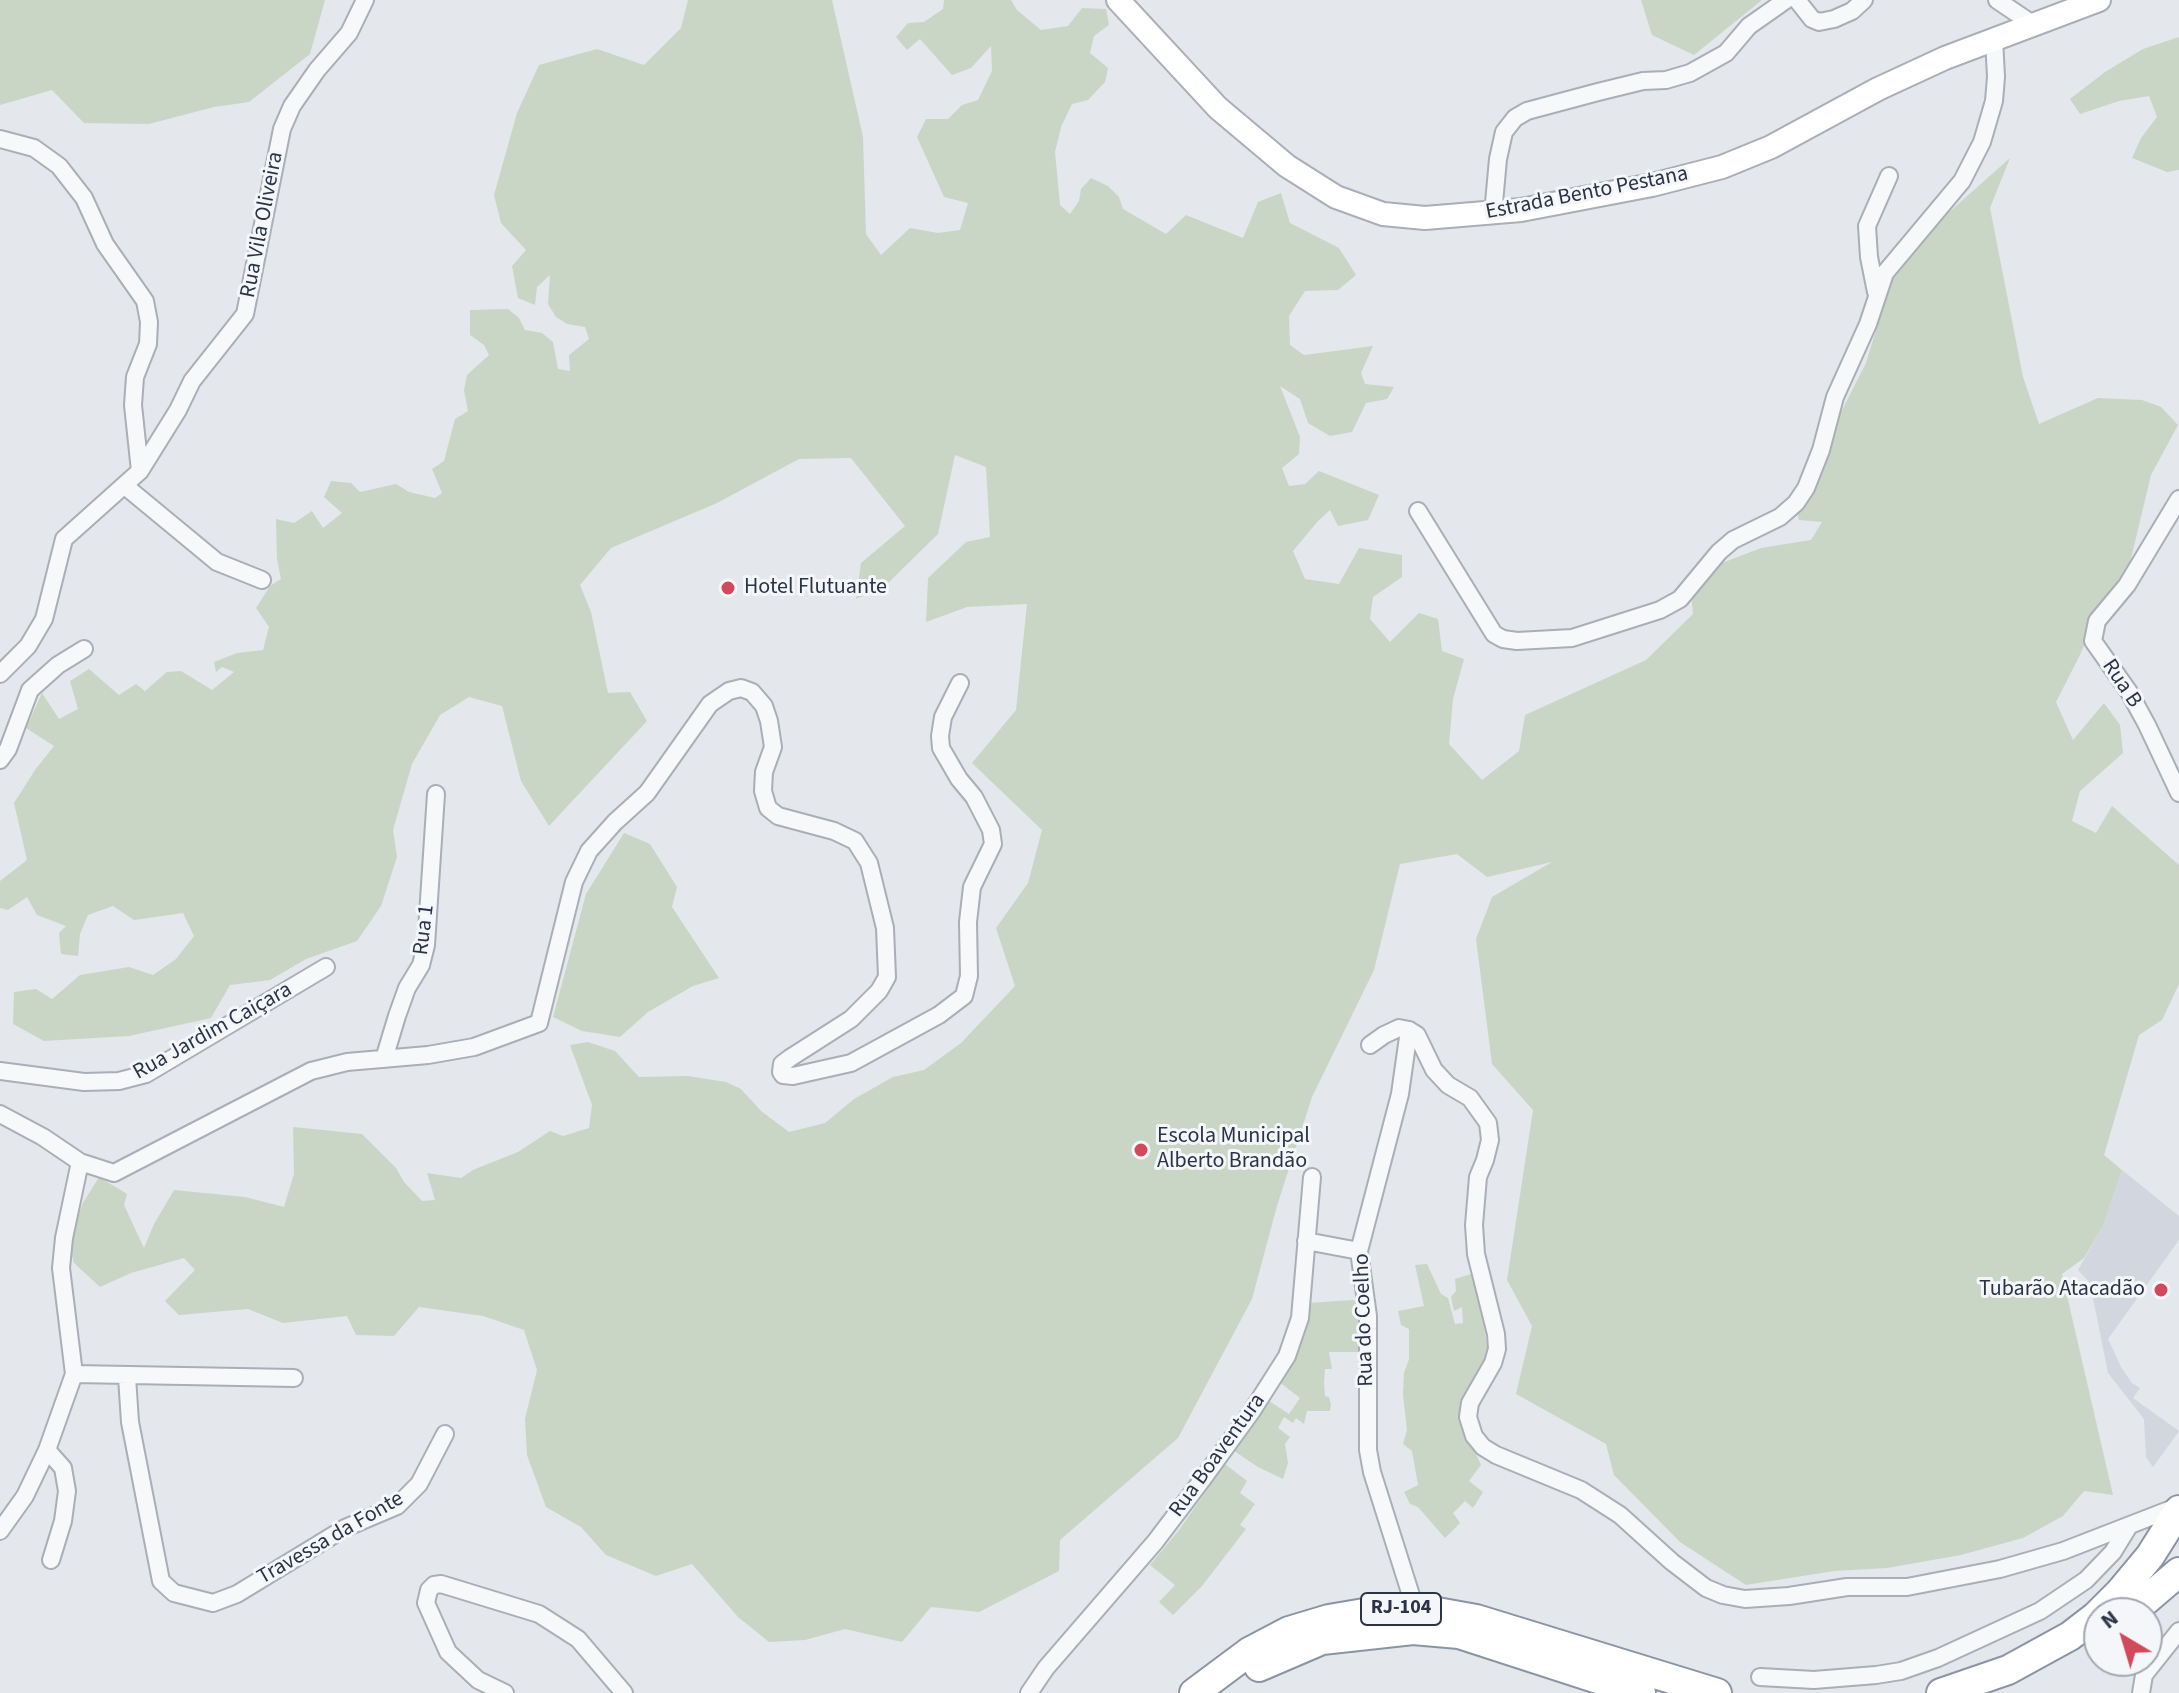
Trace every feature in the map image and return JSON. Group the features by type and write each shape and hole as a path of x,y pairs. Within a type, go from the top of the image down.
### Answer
{"highway":[{"path":"1941,1693 2008,1670 2070,1636 2087,1623 2150,1556 2179,1508"},
{"path":"2150,1597 2179,1572"},
{"name":"RJ-104","path":"1194,1693 1249,1652 1289,1631 1329,1619 1415,1608 1476,1619 1717,1693"},
{"name":"RJ-104","path":"1224,1693 1270,1660 1322,1640 1413,1630 1459,1634 1641,1693"},
{"path":"1996,1693 2083,1647"}],"main road":[{"name":"Estrada Bento Pestana","path":"1118,0 1218,108 1287,166 1336,197 1383,214 1425,218 1493,214 1652,185 1722,167 1771,147 1905,77 2031,23 2099,0"}],"street":[{"name":"Rua Vila Oliveira","path":"0,674 28,646 44,619 64,539 140,471 192,381 245,314 282,129 292,106 317,70 349,33 365,0"},
{"path":"1493,214 1504,132 1515,118 1527,111 1598,92 1690,73 1726,53 1749,26 1786,0"},
{"path":"1797,0 1812,19 1819,22 1852,11 1864,0"},
{"path":"1997,0 2031,23"},
{"path":"1418,511 1451,561 1483,619 1494,634 1503,639 1572,638 1660,610 1680,599 1719,552 1733,540 1780,517 1796,503 1806,488 1821,450 1835,397 1868,324 1885,273 1962,181 1982,142 1994,101 1994,39"},
{"path":"0,139 34,148 59,166 84,198 105,244 145,301 149,322 148,344 135,377 133,405 140,471"},
{"path":"1877,293 1869,257 1867,226 1889,176"},
{"path":"125,486 217,562 262,580"},
{"name":"Rua B","path":"2179,499 2127,585 2097,621 2093,632 2096,646 2129,692 2179,793"},
{"path":"0,760 8,749 30,690 58,665 84,649"},
{"path":"0,1114 43,1137 80,1162 114,1173 311,1071 347,1062 474,1047 539,1023 574,882 589,851 647,793 710,704 729,691 741,688 752,692 764,706 769,721 773,747 764,772 763,791 768,808 778,816 834,831 855,841 869,863 885,928 887,977 879,991 851,1019 782,1064 781,1072 793,1076 851,1063 939,1015 964,996 969,976 968,922 972,887 993,844 991,830 974,797 941,748 943,717 960,683"},
{"name":"Rua 1","path":"384,1059 407,988 421,965 426,945 436,794"},
{"name":"Rua Jardim Caiçara","path":"0,1071 84,1082 119,1081 146,1074 326,967"},
{"path":"1370,1045 1399,1028 1417,1035 1434,1070 1448,1085 1470,1098 1488,1123 1490,1140 1478,1177 1474,1225 1476,1254 1497,1349 1493,1363 1470,1403 1468,1417 1474,1436 1483,1447 1496,1455 1581,1490 1620,1515 1706,1588 1745,1599 1847,1587 1907,1587 2000,1569 2063,1551 2179,1508"},
{"name":"Rua do Coelho","path":"1409,1030 1400,1094 1359,1251 1368,1316 1368,1450 1372,1472 1415,1608"},
{"path":"0,1531 25,1496 47,1450 74,1374 61,1268 80,1162"},
{"name":"Rua Boaventura","path":"1029,1693 1046,1668 1155,1542 1252,1411 1287,1356 1300,1318 1312,1177"},
{"path":"1306,1241 1359,1251"},
{"path":"74,1374 294,1378"},
{"name":"Travessa da Fonte","path":"127,1377 130,1422 161,1581 174,1593 213,1603 237,1594 345,1528 397,1506 419,1484 445,1434"},
{"path":"47,1450 63,1468 67,1491 63,1521 51,1560"},
{"path":"1760,1677 1814,1680 1876,1675 1901,1671 1938,1658 2040,1611 2086,1580 2113,1552 2130,1525"},
{"path":"505,1693 478,1680 448,1652 426,1603 429,1590 441,1584 539,1614 578,1639 624,1693"},
{"path":"2141,1693 2144,1675 2179,1631"}],"shaded area":[{"path":"2122,1170 2179,1216 2179,1240 2108,1339 2121,1367 2132,1383 2140,1388 2133,1398 2179,1431 2153,1467 2146,1457 2144,1419 2108,1373 2090,1283 2078,1270 2103,1226"}],"green space":[{"path":"0,0 325,0 310,54 249,102 214,107 149,124 84,123 52,90 0,105"},
{"path":"688,0 832,0 863,137 866,234 881,255 910,228 938,233 960,230 968,203 944,197 917,137 926,119 948,119 962,105 978,100 992,71 991,46 971,68 952,75 920,39 907,50 896,37 908,23 924,22 943,9 944,0 1011,0 1017,10 1041,30 1068,26 1082,8 1106,9 1109,25 1094,36 1090,53 1108,68 1105,82 1088,100 1072,104 1061,127 1055,152 1060,205 1070,214 1079,201 1081,189 1091,178 1108,186 1119,197 1123,209 1166,234 1186,215 1243,238 1258,202 1281,193 1290,223 1339,248 1356,275 1338,290 1305,291 1289,316 1290,345 1304,355 1373,346 1361,373 1365,384 1394,387 1387,399 1366,403 1352,432 1330,436 1308,423 1300,399 1280,386 1300,437 1299,454 1282,468 1289,486 1305,484 1319,471 1379,495 1368,520 1338,526 1330,510 1293,551 1305,579 1339,584 1359,548 1402,555 1402,577 1373,597 1370,619 1390,642 1419,613 1438,619 1442,651 1464,659 1453,699 1449,744 1482,780 1519,751 1525,715 1646,660 1693,614 1691,592 1722,563 1761,548 1811,540 1822,522 1799,520 1796,509 1824,467 1832,430 1866,363 1894,271 1938,222 2010,158 1990,208 2023,377 2039,424 2098,398 2142,400 2161,407 2178,425 2151,475 2128,571 2099,609 2056,702 2073,740 2104,703 2120,725 2123,753 2080,791 2072,821 2096,833 2112,806 2179,865 2179,984 2162,1020 2139,1035 2104,1155 2122,1170 2103,1226 2084,1258 2062,1274 2113,1495 2084,1491 2063,1516 2023,1538 1961,1555 1887,1568 1834,1571 1746,1585 1680,1542 1614,1475 1606,1444 1516,1394 1532,1326 1507,1280 1533,1110 1492,1064 1476,939 1492,897 1552,862 1487,877 1457,854 1400,864 1374,970 1312,1097 1277,1206 1252,1299 1178,1438 1060,1540 1059,1571 979,1612 931,1607 902,1642 845,1629 805,1640 769,1642 738,1617 692,1564 656,1576 606,1555 581,1527 546,1507 527,1455 525,1419 537,1370 524,1330 483,1316 419,1307 394,1336 356,1335 347,1316 283,1323 248,1309 179,1315 165,1301 195,1270 184,1258 131,1273 100,1287 74,1263 68,1242 83,1203 99,1177 127,1194 124,1205 144,1248 174,1190 245,1197 284,1207 294,1174 293,1127 362,1134 396,1168 422,1201 435,1200 427,1173 461,1178 518,1152 550,1131 563,1136 589,1128 592,1105 570,1045 588,1042 615,1051 639,1077 688,1076 726,1082 741,1089 761,1111 789,1132 825,1123 854,1099 893,1077 924,1070 961,1043 1015,986 996,928 1028,883 1042,830 972,763 1016,710 1027,604 967,607 926,622 928,578 966,542 990,537 986,467 955,455 938,534 884,587 856,599 861,563 905,526 851,458 799,459 717,503 611,548 580,585 591,612 608,693 630,692 647,721 549,826 521,781 502,706 469,697 440,715 412,764 393,830 397,857 381,906 357,941 306,959 270,980 230,985 211,1018 129,1036 44,1041 13,1024 14,992 36,989 52,999 80,975 129,967 153,975 176,959 194,936 183,913 134,920 113,906 88,915 80,934 78,956 61,954 59,933 66,926 37,915 27,897 8,910 0,908 0,881 27,860 14,803 54,746 26,728 42,693 59,719 78,709 70,681 89,669 119,695 136,684 145,691 167,672 181,671 212,690 234,672 222,667 216,672 214,662 237,653 263,650 269,627 256,608 270,586 281,579 276,519 294,523 312,511 323,528 342,513 324,497 331,481 351,483 360,492 396,484 409,492 435,498 442,493 432,469 444,461 455,419 468,411 464,390 467,375 489,355 484,345 470,335 470,310 508,309 519,318 525,330 542,333 553,342 558,369 570,371 569,355 589,339 585,327 567,324 556,317 548,304 550,275 537,287 535,305 518,298 512,266 526,250 501,223 494,195 517,113 539,65 597,49 644,65 681,28"},
{"path":"1641,0 1762,0 1694,55 1652,35"},
{"path":"2179,37 2179,170 2167,172 2132,158 2141,138 2157,117 2149,96 2119,101 2080,114 2070,99 2105,72 2143,49"},
{"path":"624,833 650,844 677,887 672,907 719,978 693,986 648,1012 620,1037 582,1031 553,1017 586,894"},
{"path":"1427,1264 1441,1294 1448,1298 1455,1324 1463,1323 1462,1307 1454,1311 1451,1297 1456,1291 1455,1279 1471,1274 1483,1315 1487,1347 1469,1439 1481,1465 1469,1481 1483,1492 1473,1508 1465,1501 1453,1513 1460,1523 1445,1538 1418,1507 1410,1504 1404,1492 1418,1485 1412,1451 1403,1444 1407,1430 1403,1395 1404,1373 1409,1359 1409,1329 1401,1325 1398,1311 1424,1306 1415,1265"},
{"path":"1353,1300 1362,1304 1363,1352 1329,1352 1332,1369 1325,1369 1324,1383 1330,1411 1307,1411 1304,1424 1296,1418 1293,1423 1284,1417 1278,1428 1290,1437 1285,1444 1288,1463 1283,1479 1231,1449 1266,1399 1289,1414 1300,1398 1278,1381 1308,1303"},
{"path":"1225,1464 1247,1481 1240,1493 1255,1504 1240,1525 1246,1529 1202,1586 1173,1615 1159,1602 1175,1585 1150,1565 1179,1530"}],"place":[{"name":"Hotel Flutuante","path":"728,588"},
{"name":"Escola Municipal Alberto Brandão","path":"1141,1150"},
{"name":"Tubarão Atacadão","path":"2161,1290"}]}
